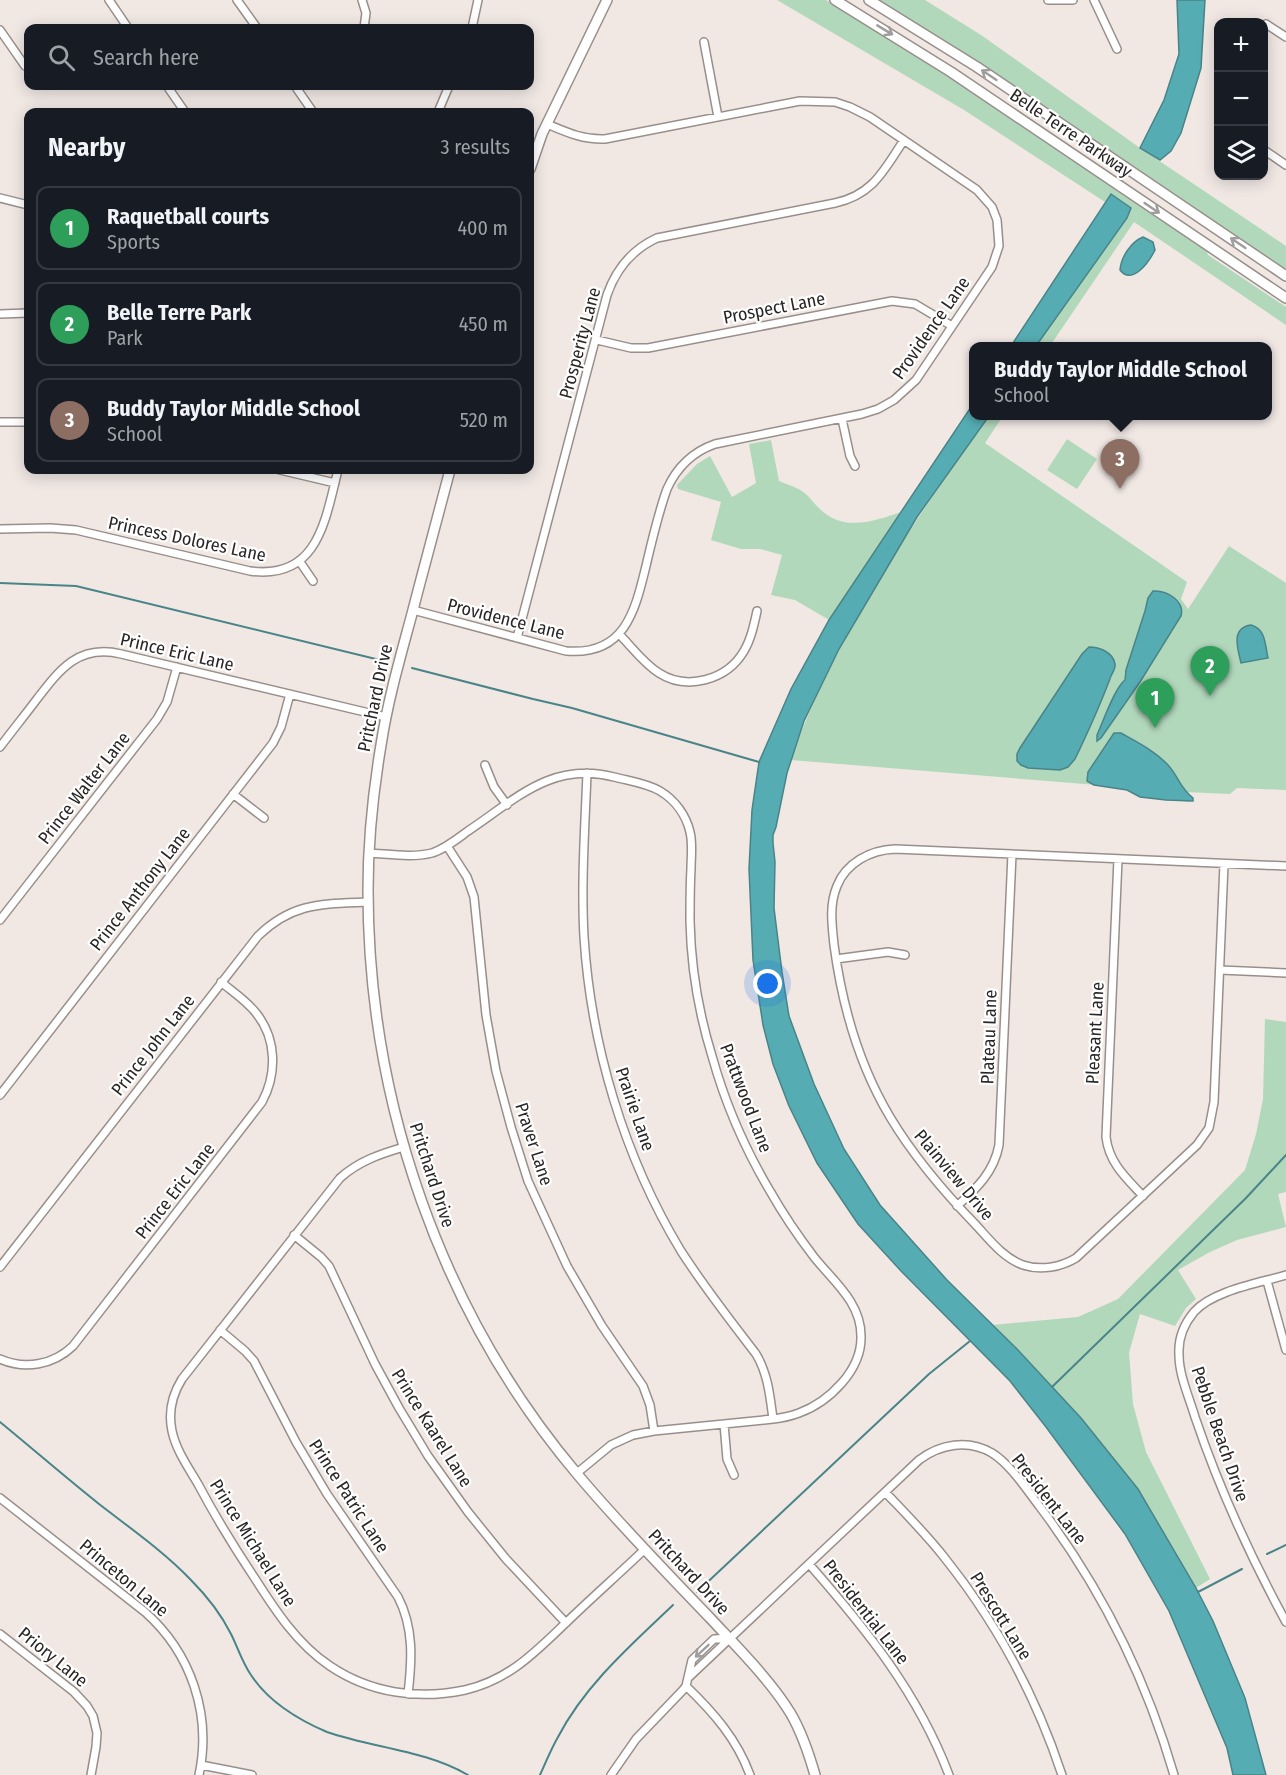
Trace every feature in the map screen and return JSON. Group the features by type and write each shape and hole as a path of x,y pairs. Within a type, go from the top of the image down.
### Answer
{"street":[{"path":"109,0 125,24"},
{"path":"237,0 253,24"},
{"path":"362,0 366,13 365,24"},
{"path":"473,24 478,0"},
{"path":"534,156 607,0"},
{"name":"Belle Terre Parkway","path":"835,0 992,98 1286,298"},
{"name":"Belle Terre Parkway","path":"869,0 977,67 1286,276"},
{"path":"1048,0 1073,0"},
{"path":"1094,0 1117,49"},
{"path":"1268,25 1286,37"},
{"path":"0,30 24,66"},
{"path":"704,42 718,117"},
{"path":"169,90 182,108"},
{"path":"299,90 311,108"},
{"path":"440,108 447,90"},
{"name":"Providence Lane","path":"413,610 566,651 581,651 602,646 620,634 635,608 667,489 675,474 688,459 701,450 726,441 870,412 902,395 916,380 995,259 999,238 997,220 992,207 977,190 858,110 843,104 826,101 800,101 599,140 574,136 547,124"},
{"name":"Prosperity Lane","path":"517,638 607,296 613,279 625,261 644,245 657,238 849,200 874,184 904,140"},
{"path":"1268,153 1286,165"},
{"path":"0,198 24,204"},
{"name":"Prospect Lane","path":"597,340 631,348 654,347 892,301 915,304 952,326"},
{"path":"0,314 24,313"},
{"path":"842,418 850,456 855,466"},
{"path":"0,422 24,422"},
{"path":"297,474 334,483"},
{"path":"312,581 300,562 320,534 337,474"},
{"name":"Pritchard Drive","path":"449,474 386,717 369,853 368,902 373,988 382,1054 404,1147 422,1204 443,1258 482,1336 532,1416 614,1517 729,1638 771,1687 789,1710 815,1775"},
{"name":"Princess Dolores Lane","path":"0,529 50,528 86,532 257,572 278,571 300,562"},
{"path":"620,634 646,662 663,676 682,681 701,681 720,674 736,662 748,643 757,611"},
{"name":"Prince Eric Lane","path":"0,747 59,671 81,656 93,653 110,652 386,717"},
{"name":"Prince Walter Lane","path":"0,920 156,719 167,702 177,667"},
{"name":"Prince Anthony Lane","path":"0,1095 277,737 282,727 290,694"},
{"path":"485,765 494,788 507,805"},
{"name":"Prattwood Lane","path":"369,853 425,854 438,850 541,783 563,775 587,773 607,775 658,790 672,800 685,818 691,840 690,924 693,961 705,1029 720,1083 741,1137 770,1192 814,1257 847,1296 859,1318 861,1338 856,1361 843,1381 818,1403 804,1411 773,1419 633,1435 615,1443 577,1473"},
{"name":"Prairie Lane","path":"587,773 584,936 596,1030 612,1092 639,1168 670,1232 702,1282 762,1365 768,1384 773,1419"},
{"path":"233,794 264,818"},
{"name":"Praver Lane","path":"447,846 467,877 474,897 486,1015 496,1071 528,1181 567,1266 602,1326 643,1386 650,1405 654,1431"},
{"name":"Plainview Drive","path":"1224,864 1214,1102 1210,1124 1192,1151 1080,1255 1061,1265 1042,1268 1025,1266 1004,1254 957,1206 919,1161 890,1117 862,1059 842,995 832,918 836,889 845,873 864,857 882,850 895,849 1286,866"},
{"name":"Plateau Lane","path":"957,1206 987,1176 994,1165 999,1145 1012,854"},
{"name":"Pleasant Lane","path":"1118,859 1106,1137 1114,1163 1143,1196"},
{"name":"Prince John Lane","path":"0,1267 258,936 269,926 298,910 318,904 368,902"},
{"path":"836,959 888,952 905,955"},
{"path":"1220,970 1286,973"},
{"name":"Prince Eric Lane","path":"0,1359 22,1365 38,1364 56,1359 73,1346 262,1102 268,1090 272,1071 273,1057 268,1036 255,1012 221,982"},
{"name":"Prince Michael Lane","path":"404,1147 365,1160 350,1169 329,1191 175,1391 171,1405 171,1419 173,1434 179,1450 236,1550 268,1599 298,1638 321,1659 347,1676 379,1689 408,1694 435,1694 465,1690 516,1668 645,1549"},
{"name":"Prince Kaarel Lane","path":"294,1235 315,1251 329,1266 384,1382 448,1486 506,1559 566,1623"},
{"name":"Pebble Beach Drive","path":"1286,1275 1214,1296 1198,1307 1184,1329 1179,1356 1188,1396 1235,1521 1286,1622"},
{"path":"1267,1281 1286,1350"},
{"name":"Prince Patric Lane","path":"220,1330 254,1361 296,1442 327,1494 398,1597 408,1624 411,1645 408,1694"},
{"path":"724,1424 727,1459 734,1475"},
{"name":"President Lane","path":"686,1686 688,1678 729,1638 925,1455 947,1446 961,1444 985,1450 1006,1465 1051,1522 1080,1564 1125,1645 1146,1693 1174,1775"},
{"name":"Prescott Lane","path":"885,1492 943,1556 974,1597 1030,1694 1062,1775"},
{"name":"Princeton Lane","path":"0,1498 138,1606 168,1636 189,1671 198,1699 203,1731 199,1775"},
{"name":"Presidential Lane","path":"809,1564 887,1659 919,1710 949,1775"},
{"name":"Priory Lane","path":"0,1634 74,1692 87,1706 93,1716 96,1733 91,1775"},
{"path":"611,1775 636,1739 686,1686 728,1731 740,1750 750,1775"},
{"path":"201,1765 252,1775"}],"green space":[{"path":"777,0 826,0 904,47 1206,248 1208,255 1286,307 1286,325 1134,222 1053,342 1039,342 1127,218 1111,194 1105,202 964,110"},
{"path":"878,0 925,0 981,35 1140,148 1286,246 1286,270 999,77"},
{"path":"986,420 1000,420 985,443 1187,582 1181,599 1188,609 1229,546 1286,583 1286,790 1237,788 1230,794 1185,792 1193,799 1190,802 1140,797 1127,790 1109,786 791,760 829,669 853,624 932,497"},
{"path":"1067,439 1097,459 1077,489 1047,470"},
{"path":"771,440 779,481 802,491 830,517 850,523 860,523 901,512 829,620 795,600 771,595 782,555 760,549 741,549 711,540 721,502 678,489 677,485 697,464 710,456 732,497 756,483 749,444"},
{"path":"1265,1019 1286,1022 1286,1192 1278,1194 1286,1227 1237,1240 1178,1270 1196,1299 1186,1308 1175,1326 1140,1314 1129,1353 1133,1404 1146,1452 1210,1579 1196,1588 1138,1489 1081,1418 992,1325 1078,1317 1118,1299 1245,1170 1256,1134 1263,1099"}],"water":[{"path":"1177,0 1205,0 1201,68 1181,133 1171,151 1160,160 1140,148 1164,100 1179,54"},
{"path":"1111,194 1131,208 1127,218 1039,342 1014,342"},
{"path":"1143,237 1153,242 1155,250 1135,274 1125,274 1120,270 1125,255 1134,242"},
{"path":"969,410 969,420 986,420 917,517 839,649 804,721 787,773 773,835 774,908 789,1016 814,1084 844,1149 880,1205 947,1280 1017,1349 1081,1418 1138,1489 1213,1621 1245,1698 1266,1775 1233,1775 1227,1748 1169,1611 1125,1534 1010,1381 858,1224 817,1163 789,1106 773,1064 763,1025 753,960 749,869 752,810 759,762 791,689 829,620"},
{"path":"1153,591 1164,592 1178,601 1182,611 1181,616 1140,682 1097,741 1097,735 1110,705 1125,680 1148,598"},
{"path":"1251,625 1260,630 1268,658 1241,663 1237,646 1238,635 1240,630"},
{"path":"1089,647 1109,653 1115,666 1075,759 1068,767 1060,770 1028,768 1021,765 1017,761 1020,748 1082,654"},
{"path":"1114,733 1121,733 1163,760 1172,769 1193,801 1140,797 1127,790 1094,785 1087,781 1088,772"}],"waterway":[{"path":"0,583 76,586 384,661"},
{"path":"412,668 572,708 759,762"},
{"path":"1052,1387 1246,1198 1286,1155"},
{"path":"697,1592 929,1374 970,1341"},
{"path":"0,1422 86,1494 158,1549 190,1579 223,1619 251,1675 266,1693 285,1709 327,1732 434,1760 468,1775"},
{"path":"1267,1554 1286,1545"},
{"path":"1198,1592 1242,1569"},
{"path":"540,1775 555,1742 581,1700 610,1666 673,1605"}],"place":[{"name":"Buddy Taylor Middle School","path":"1120,489"},
{"name":"Belle Terre Park","path":"1210,696"},
{"name":"Raquetball courts","path":"1155,728"}]}
